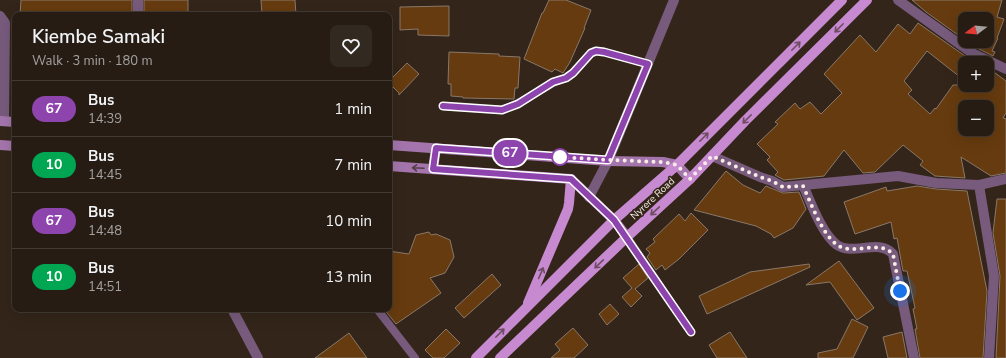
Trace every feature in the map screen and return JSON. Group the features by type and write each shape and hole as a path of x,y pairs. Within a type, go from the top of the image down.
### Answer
{"main road":[{"name":"Nyrere Road","path":"476,358 614,220 677,165 842,0"},
{"name":"Nyrere Road","path":"500,358 690,179 867,0"},
{"path":"2,121 12,122"},
{"path":"0,145 12,146"},
{"path":"392,145 608,160 663,162 677,165 690,179"},
{"path":"433,169 436,148"},
{"path":"392,166 571,179 614,220 627,237"},
{"path":"525,308 568,209 571,179"}],"street":[{"path":"138,0 138,12"},
{"path":"589,197 608,160 674,0"},
{"path":"898,0 972,53 1006,70"},
{"path":"0,16 5,23 2,121"},
{"path":"712,156 783,187 898,176 936,183 979,185 1006,179"},
{"path":"979,185 994,276 989,358"},
{"path":"803,186 830,239 837,245 844,248 882,248 890,250 893,254 914,358"},
{"path":"234,312 258,358"}],"lane":[{"path":"443,106 502,110 518,104 553,82 566,78 573,73 591,53 596,51 648,64"},
{"path":"627,237 691,332"},
{"path":"379,312 415,358"}],"building":[{"path":"21,0 132,0 132,12 20,12"},
{"path":"144,0 188,0 188,12 144,12"},
{"path":"261,0 295,0 296,12 262,12"},
{"path":"549,0 566,0 591,10 570,62 563,73 555,69 552,72 524,59 542,13"},
{"path":"912,0 1002,0 997,17 1004,19 994,47 994,12 958,12 958,35"},
{"path":"449,6 449,36 418,35 418,29 400,30 400,7"},
{"path":"918,23 965,56 958,56 958,75 927,51 904,81 912,90 908,94 930,114 935,108 936,109 953,85 958,85 958,92 994,92 994,72 1006,81 1006,113 1003,118 1006,119 1006,173 991,176 961,157 965,178 935,176 920,165 923,161 903,145 875,172 863,173 844,150 824,176 784,180 775,175 778,172 767,160 770,157 757,144 778,124 775,122 795,103 800,109 810,102 821,114 842,93 824,74 860,35 876,52 898,24 910,34"},
{"path":"977,48 993,48 992,51 995,52 993,56"},
{"path":"449,52 499,54 499,56 520,57 518,88 515,88 514,99 463,98 451,96 451,84 448,84"},
{"path":"407,63 419,74 399,95 399,93 392,86 392,78"},
{"path":"726,171 743,185 760,193 766,186 783,193 799,192 806,209 793,228 774,238 771,234 756,226 694,210"},
{"path":"917,186 967,191 987,291 983,358 920,358 913,309 915,308 907,271 903,271 897,238 894,239 891,222 855,234 844,202 886,187 887,191"},
{"path":"997,199 1006,199 1006,358 996,358 1000,276 993,233"},
{"path":"691,213 708,230 679,259 665,270 662,265 656,270 647,257 650,253 646,249 655,242 653,239 679,214 685,221"},
{"path":"429,232 431,235 436,234 450,240 454,257 445,273 430,278 441,293 396,324 386,312 392,312 392,251 409,254 416,235"},
{"path":"839,261 874,308 857,320 830,282 806,285"},
{"path":"639,264 648,278 635,289 642,296 631,307 622,297 632,288 623,278"},
{"path":"809,264 810,267 707,314 699,296 750,272"},
{"path":"492,274 501,285 464,318 455,308"},
{"path":"610,304 619,314 607,325 599,314"},
{"path":"852,319 868,327 853,358 818,358 818,353 837,349"},
{"path":"573,328 588,345 574,358 551,358 560,350 555,344"},
{"path":"446,329 460,343 444,358 433,358 425,350"},
{"path":"730,332 747,358 717,358 709,345"},
{"path":"902,332 907,358 888,358 883,337"},
{"path":"349,333 367,358 315,358"}],"bus line":[{"name":"67","path":"443,106 502,110 518,104 553,82 566,78 573,73 591,53 596,51 648,64 608,160 436,148 433,169 571,179 614,220 691,332"}],"route":[{"path":"560,157 663,162 677,165 690,179 712,156 783,187 803,186 830,239 837,245 844,248 882,248 890,250 896,263 900,291"}]}
